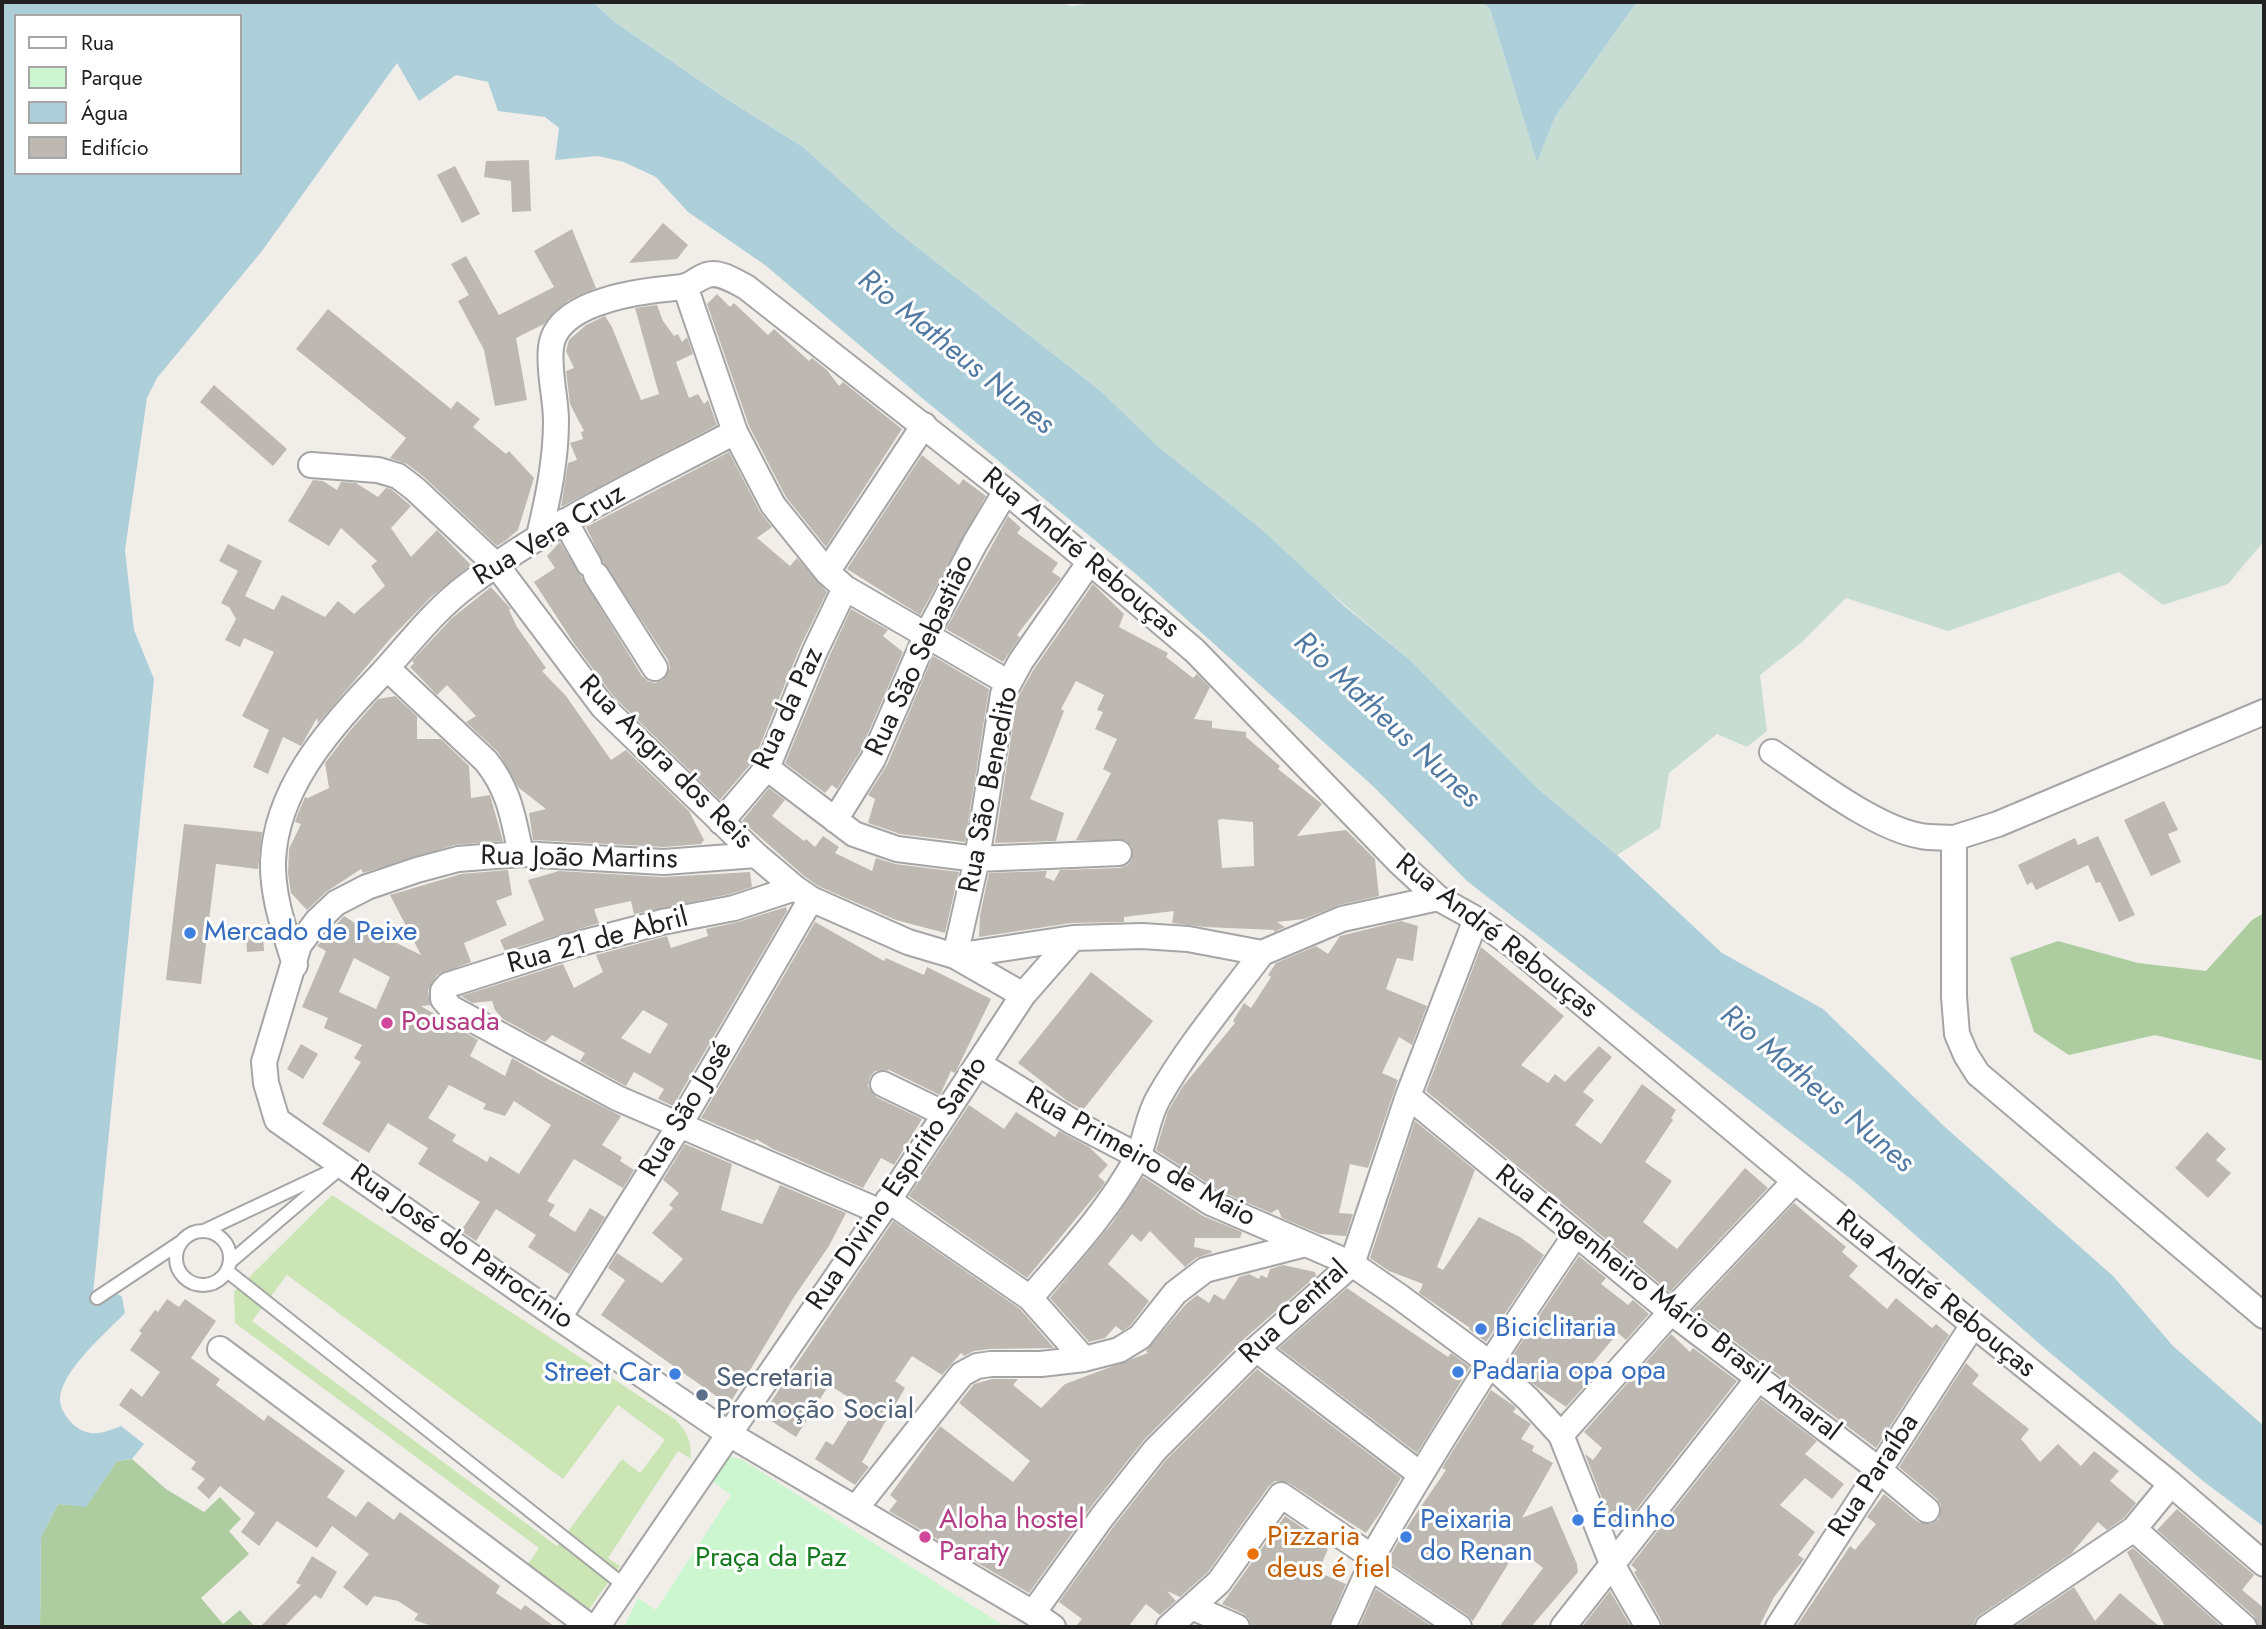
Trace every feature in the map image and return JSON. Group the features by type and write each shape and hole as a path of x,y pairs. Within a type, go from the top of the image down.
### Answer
{"street":[{"name":"Rua André Rebouças","path":"685,286 709,274 724,276 746,287 1006,491 1195,652 1353,817 1438,898 1476,919 1515,947 1795,1181 2171,1484 2264,1564"},
{"path":"539,537 552,480 554,456 556,420 551,345 556,332 564,323 598,301 685,286 734,432 773,505 836,580 1009,683"},
{"name":"Rua da Paz","path":"721,822 767,768 815,651 836,580 924,425"},
{"name":"Rua Vera Cruz","path":"295,965 278,907 273,862 279,826 289,795 334,724 427,622 466,586 565,521 734,432"},
{"name":"Rua Angra dos Reis","path":"311,465 378,470 398,476 415,489 497,566 603,707 756,855 803,893 908,942 956,956 1023,995"},
{"name":"Rua São Sebastião","path":"835,820 873,759 926,636 1006,491"},
{"path":"565,521 655,668"},
{"name":"Rua São Benedito","path":"956,956 977,859 1003,694 1021,661 1089,563"},
{"path":"387,668 486,761 497,775 509,801 521,854"},
{"path":"1772,752 1853,806 1891,825 1920,836 1954,838 1998,824 2264,712"},
{"path":"767,768 854,834 876,844 977,859 1119,853"},
{"path":"1954,838 1954,997 1957,1034 1978,1074 2264,1316"},
{"name":"Rua João Martins","path":"264,1062 299,945 317,921 336,903 367,887 458,859 521,854 664,862 756,855"},
{"name":"Rua 21 de Abril","path":"679,1126 617,1098 451,1008 443,999 443,991 448,985 570,946 662,922 803,893"},
{"name":"Rua São José","path":"559,1318 679,1126 803,893"},
{"path":"1030,1298 1097,1220 1138,1156 1157,1100 1177,1067 1262,953 1342,919 1438,898"},
{"name":"Rua Central","path":"1033,1613 1102,1517 1155,1450 1256,1349 1352,1264 1408,1096 1476,919"},
{"name":"Rua Angra dos Reis","path":"956,956 1073,938 1142,936 1188,939 1262,953"},
{"name":"Rua Divino Espírito Santo","path":"597,1627 884,1206 1023,995 1073,938"},
{"name":"Rua José do Patrocínio","path":"264,1062 265,1083 277,1120 729,1434 1054,1627"},
{"name":"Rua Primeiro de Maio","path":"979,1064 1070,1121 1138,1156 1212,1203 1352,1264 1489,1363 1528,1399 1561,1435"},
{"path":"883,1084 944,1114"},
{"name":"Rua Engenheiro Mário Brasil Amaral","path":"1408,1096 1671,1312 1878,1469 1927,1510"},
{"path":"679,1126 884,1206 1030,1298 1084,1359"},
{"path":"1648,1627 1614,1566 1561,1435 1671,1312 1795,1181"},
{"path":"1343,1627 1371,1562 1420,1474 1489,1363 1576,1234"},
{"path":"856,1508 962,1374 978,1366 991,1364 1041,1364 1084,1359 1119,1350 1140,1337 1175,1293 1206,1270 1306,1244"},
{"name":"Rua Paraíba","path":"1778,1627 1973,1325"},
{"path":"220,1349 590,1627"},
{"path":"1256,1349 1420,1474"},
{"path":"1563,1627 1614,1566 1758,1379"},
{"path":"1988,1627 2134,1529 2171,1484"},
{"path":"1169,1627 1219,1582 1281,1494 1459,1627"},
{"path":"2134,1529 2244,1627"},
{"path":"1192,1607 1237,1627"}],"lane":[{"path":"204,1231 344,1165"},
{"path":"181,1242 178,1267 189,1280 197,1284 214,1282 344,1165"},
{"path":"97,1298 195,1232 213,1233 227,1244 228,1267 625,1586"}],"green space":[{"path":"593,2 1057,2 1072,6 1098,2 1481,2 1490,9 1537,161 1555,117 1637,2 2264,2 2264,541 2228,584 2163,605 2119,572 1948,631 1846,598 1802,642 1760,675 1767,731 1747,747 1717,734 1669,773 1660,828 1617,855 1537,788 1411,661 1156,446 1103,393 894,229 803,147 722,96 616,23"},
{"path":"2264,913 2264,1061 2155,1035 2069,1055 2034,1032 2010,958 2058,941 2138,963 2206,971 2252,920"},
{"path":"332,1195 676,1420 688,1438 691,1459 678,1451 608,1558 620,1566 587,1612 528,1564 539,1548 235,1323 234,1292","holes":["287,1275 563,1479 618,1405 665,1440 640,1473 622,1459 557,1546 252,1321"]},
{"name":"Praça da Paz","path":"727,1456 741,1459 1006,1627 624,1627 638,1598 656,1610 731,1495 713,1482 715,1467"},
{"path":"132,1459 166,1489 204,1512 220,1497 241,1519 229,1531 249,1554 201,1598 223,1624 240,1610 255,1627 40,1627 41,1537 58,1504 86,1506 117,1461"}],"water":[{"name":"Rio Matheus Nunes","path":"2,2 593,2 616,23 722,96 803,147 894,229 1103,393 1157,446 1262,530 1343,605 1411,661 1537,788 1617,855 1722,953 1823,1009 1946,1128 2113,1276 2173,1346 2264,1426 2264,1527 2203,1481 2042,1346 1857,1184 1467,881 1374,787 1137,575 765,265 688,212 656,177 624,162 598,156 555,160 559,128 545,117 498,111 488,82 456,75 419,101 397,63 262,251 157,378 147,398 125,550 134,630 154,679 93,1294 100,1300 118,1294 122,1297 125,1313 76,1364 68,1376 60,1398 64,1414 81,1430 97,1433 121,1426 144,1444 132,1459 117,1461 86,1507 58,1504 41,1537 40,1627 2,1627"},
{"path":"1481,2 1637,2 1555,117 1537,162 1490,9"}],"building":[{"path":"529,160 531,211 512,212 511,181 484,177 486,161"},
{"path":"455,166 480,214 462,223 437,175"},
{"path":"663,223 688,245 677,259 629,263"},
{"path":"572,229 596,288 569,300 544,324 516,338 527,400 495,406 484,350 458,301 469,295 451,264 466,256 499,315 554,287 534,251"},
{"path":"717,294 730,307 734,303 768,335 774,329 809,361 812,358 827,370 839,386 843,382 902,429 826,547 786,497 749,426 707,304"},
{"path":"657,305 663,321 674,336 678,334 682,342 687,337 693,354 676,362 689,398 698,394 704,404 708,400 717,425 561,507 568,463 577,460 570,443 583,439 581,432 584,431 570,404 566,371 574,368 566,351 569,340 586,325 605,316 612,327 641,400 659,394 635,308"},
{"path":"328,309 451,409 457,401 480,419 473,427 506,454 509,451 534,478 518,530 505,541 497,546 424,477 407,464 390,458 406,438 296,349"},
{"path":"214,385 287,449 273,466 200,402"},
{"path":"729,452 760,512 772,527 757,538 790,566 797,558 827,592 801,645 754,760 720,800 614,697 573,642 534,582 555,568 547,556 560,542 642,676 655,683 663,680 670,668 668,660 603,562 586,527"},
{"path":"922,455 959,485 963,479 986,496 920,615 847,569"},
{"path":"313,480 323,481 337,490 341,482 356,483 378,497 386,488 391,489 411,506 391,528 411,557 437,530 471,565 431,597 391,638 318,723 317,718 301,746 283,737 268,774 253,767 269,730 242,716 274,652 244,638 240,647 225,640 236,619 229,607 221,603 238,571 219,561 228,544 262,561 245,596 274,610 282,595 325,617 338,601 354,614 385,586 371,566 377,561 341,528 329,546 288,521"},
{"path":"1008,516 1021,528 1017,533 1058,563 1052,572 1061,578 1017,635 1020,637 1003,662 946,629"},
{"path":"1093,584 1124,614 1119,627 1168,653 1166,657 1193,678 1197,674 1210,687 1194,719 1212,721 1212,728 1246,732 1246,737 1280,766 1278,769 1322,804 1297,836 1346,830 1375,859 1379,896 1339,905 1304,919 1277,922 1285,927 1274,932 1172,923 1174,911 1124,917 1124,922 1071,923 979,937 980,915 989,873 1047,871 1045,877 1054,881 1060,870 1120,868 1128,865 1132,859 1132,846 1125,840 1076,840 1111,773 1103,769 1117,739 1095,729 1103,712 1097,710 1104,695 1076,681 1061,709 1064,711 1030,799 1064,813 1056,841 995,843 1017,699 1034,669","holes":["1218,820 1253,822 1254,866 1222,868"]},
{"path":"491,587 511,609 509,610 517,627 546,668 542,671 566,696 611,760 626,750 689,811 704,840 701,844 664,847 533,840 529,813 546,809 519,788 498,752 466,722 476,716 447,685 437,695 410,667 414,663 412,661 452,618"},
{"path":"851,609 888,630 883,636 903,652 860,752 837,789 832,785 825,793 785,763"},
{"path":"933,656 989,689 965,842 900,834 868,823 875,799 868,795 887,765"},
{"path":"395,696 417,716 417,739 441,739 469,766 471,798 490,795 503,841 454,845 363,873 361,869 326,892 307,910 291,893 288,874 289,849 301,824 295,822 297,816 305,797 329,788 325,763 349,732 378,699"},
{"path":"769,788 785,800 772,816 815,847 823,836 839,847 835,853 872,871 876,858 895,864 959,872 945,933 896,920 818,886 804,876 742,821"},
{"path":"2164,801 2178,830 2168,834 2181,862 2151,876 2124,820"},
{"path":"184,824 262,832 258,869 216,864 201,984 166,980"},
{"path":"2098,836 2135,915 2119,922 2100,882 2096,883 2088,865 2036,890 2032,882 2027,885 2018,865 2075,838 2078,845"},
{"path":"508,870 512,895 496,901 507,925 464,943 471,962 437,975 428,990 430,1005 421,1006 478,1040 470,1056 505,1076 512,1058 621,1116 602,1145 622,1157 620,1161 634,1170 623,1188 574,1159 547,1201 555,1205 549,1215 575,1232 590,1208 605,1217 569,1274 528,1247 536,1235 496,1209 476,1241 461,1231 480,1202 418,1164 428,1148 388,1123 369,1153 322,1124 361,1062 354,1058 362,1045 324,1028 328,1018 302,1007 326,951 317,946 344,916 367,931 368,929 421,955 390,895 461,874","holes":["354,958 390,977 376,1009 339,992","449,1085 486,1104 483,1109 505,1116 514,1101 551,1125 519,1174 490,1156 487,1162 452,1141 456,1135 428,1118"]},
{"path":"559,871 663,877 750,872 752,887 634,914 631,901 594,909 599,923 505,951 500,940 544,920 528,880"},
{"path":"786,907 787,911 673,1106 658,1099 664,1089 634,1072 626,1086 580,1061 585,1053 552,1035 545,1042 503,1019 495,1010 492,1001 472,1003 461,996 563,964 574,988 603,972 596,955 667,936 671,948 708,936 706,929","holes":["643,1010 668,1024 650,1054 621,1038"]},
{"path":"1401,921 1418,926 1413,961 1397,958 1386,989 1427,1006 1412,1045 1399,1037 1382,1073 1398,1080 1368,1168 1350,1164 1339,1213 1353,1214 1346,1236 1320,1234 1282,1218 1278,1209 1271,1213 1218,1190 1156,1150 1168,1111 1183,1086 1235,1023 1233,1021 1244,1003 1251,1008 1271,977 1268,975 1276,963 1316,946 1328,954 1340,936"},
{"path":"815,922 884,961 886,958 924,975 927,967 991,999 955,1073 951,1071 940,1095 889,1070 875,1071 870,1077 868,1086 876,1097 922,1119 894,1165 881,1158 863,1188 756,1139 755,1141 701,1118"},
{"path":"263,935 264,951 247,952 246,936"},
{"path":"1481,947 1564,1016 1521,1065 1548,1083 1555,1074 1565,1082 1599,1046 1612,1057 1583,1092 1594,1100 1575,1125 1601,1144 1642,1084 1676,1110 1671,1118 1673,1120 1645,1162 1672,1181 1643,1222 1677,1249 1745,1168 1768,1188 1670,1292 1426,1091"},
{"path":"1091,972 1153,1021 1083,1110 1018,1063"},
{"path":"301,1044 318,1054 303,1079 287,1069"},
{"path":"969,1105 1004,1129 1016,1112 1055,1137 1059,1131 1089,1147 1108,1165 1098,1176 1105,1182 1102,1187 1027,1278 909,1196"},
{"path":"1415,1121 1475,1170 1437,1267 1443,1270 1479,1217 1520,1237 1544,1255 1486,1342 1419,1293 1423,1284 1389,1271 1370,1258"},
{"path":"2207,1132 2226,1149 2216,1160 2231,1173 2208,1198 2175,1168"},
{"path":"685,1144 732,1164 721,1210 762,1224 780,1185 846,1213 829,1246 794,1297 729,1405 601,1315 625,1280 608,1268 617,1253 662,1283 683,1259 652,1233 673,1208 669,1205 679,1193 663,1180"},
{"path":"1143,1177 1203,1216 1242,1232 1240,1238 1195,1238 1194,1247 1212,1251 1196,1258 1185,1267 1150,1231 1141,1242 1132,1234 1108,1264 1149,1301 1130,1326 1122,1331 1116,1326 1105,1338 1089,1342 1050,1298 1113,1222"},
{"path":"1794,1203 1846,1247 1842,1252 1858,1266 1849,1276 1887,1309 1896,1298 1932,1328 1936,1324 1949,1335 1876,1448 1693,1310"},
{"path":"893,1221 1020,1309 1054,1348 989,1349 974,1351 964,1356 961,1353 942,1375 912,1356 895,1381 905,1388 862,1462 869,1467 855,1485 815,1459 826,1441 833,1445 851,1416 847,1414 855,1401 829,1385 796,1437 762,1415"},
{"path":"1579,1256 1606,1278 1601,1284 1628,1305 1633,1300 1649,1314 1626,1340 1618,1333 1591,1365 1598,1371 1566,1407 1533,1384 1509,1361"},
{"path":"1283,1265 1315,1272 1316,1276 1245,1338 1144,1440 1090,1508 1029,1593 889,1511 897,1501 890,1495 940,1426 1013,1482 1030,1461 959,1403 974,1384 992,1379 1018,1379 1013,1385 1041,1408 1065,1384 1148,1353 1146,1351 1197,1295 1209,1303 1214,1294 1224,1300 1239,1277 1249,1274 1259,1279 1261,1275 1267,1278 1270,1269"},
{"path":"1347,1288 1448,1357 1451,1353 1470,1367 1417,1453 1279,1348"},
{"path":"167,1299 179,1307 185,1299 216,1321 191,1358 220,1379 216,1385 264,1421 268,1415 345,1471 327,1497 356,1517 368,1501 394,1520 400,1512 500,1586 496,1593 521,1610 525,1605 555,1627 435,1627 414,1620 418,1614 398,1601 374,1596 367,1606 343,1587 369,1554 332,1526 317,1548 277,1521 259,1546 241,1532 255,1513 220,1486 209,1499 197,1488 205,1479 191,1469 196,1462 119,1405 131,1388 142,1397 160,1372 130,1350 142,1333 139,1331"},
{"path":"1671,1334 1690,1352 1693,1348 1737,1381 1621,1529 1610,1519 1585,1454 1593,1460 1602,1448 1584,1432"},
{"path":"1966,1363 1979,1375 1972,1384 2029,1429 2021,1439 2040,1462 2058,1444 2081,1466 2094,1451 2119,1471 2110,1481 2136,1503 2124,1518 2107,1530 2098,1522 2071,1554 1980,1615 1973,1627 1796,1627 1850,1546 1855,1550 1876,1524 1867,1517 1884,1494 1918,1522 1931,1524 1939,1519 1941,1506 1937,1499 1899,1467"},
{"path":"1257,1369 1401,1478 1366,1533 1289,1483 1275,1481 1208,1572 1180,1597 1167,1591 1176,1601 1160,1615 1146,1604 1128,1627 1075,1627 1082,1619 1059,1602 1166,1460"},
{"path":"1491,1390 1514,1406 1516,1408 1513,1412 1531,1424 1521,1439 1534,1446 1532,1451 1553,1463 1522,1518 1552,1506 1577,1564 1578,1572 1531,1627 1499,1627 1543,1568 1518,1548 1473,1621 1387,1561 1446,1470 1442,1468"},
{"path":"1761,1399 1817,1441 1805,1454 1844,1484 1832,1499 1805,1478 1780,1505 1815,1532 1798,1555 1804,1559 1774,1597 1759,1627 1663,1627 1634,1572 1637,1570 1631,1565"},
{"path":"2177,1509 2254,1575 2242,1590 2264,1608 2264,1627 2258,1627 2254,1616 2157,1530"},
{"path":"1285,1516 1316,1537 1312,1542 1328,1549 1318,1572 1346,1584 1328,1627 1252,1627 1244,1614 1222,1604"},
{"path":"2133,1548 2222,1627 2165,1627 2127,1552"},
{"path":"312,1556 337,1572 321,1599 315,1595 284,1627 260,1627 301,1585 296,1583"},
{"path":"2074,1587 2095,1621 2120,1593 2160,1627 2014,1627"},
{"path":"1376,1589 1433,1627 1359,1627"},
{"path":"1610,1591 1631,1627 1582,1627"}],"place":[{"name":"Mercado de Peixe","path":"190,933"},
{"name":"Pousada","path":"387,1023"},
{"name":"Biciclitaria","path":"1481,1329"},
{"name":"Padaria opa opa","path":"1458,1372"},
{"name":"Street Car","path":"675,1374"},
{"name":"Secretaria Promoção Social","path":"702,1395"},
{"name":"Édinho","path":"1578,1520"},
{"name":"Aloha hostel Paraty","path":"925,1537"},
{"name":"Peixaria do Renan","path":"1406,1537"},
{"name":"Pizzaria deus é fiel","path":"1253,1554"}]}
